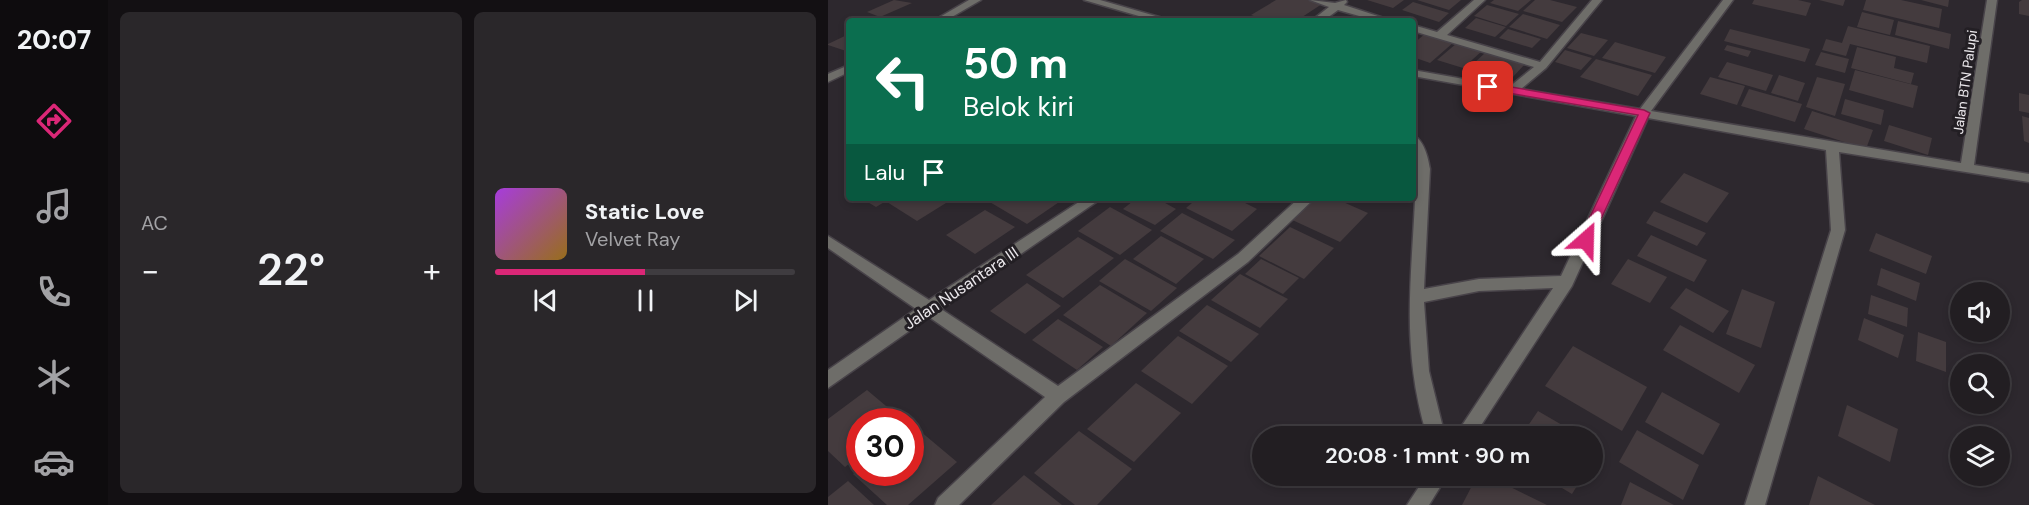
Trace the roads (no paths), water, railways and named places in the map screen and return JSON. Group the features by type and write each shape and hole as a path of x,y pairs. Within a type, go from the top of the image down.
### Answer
{"street":[{"path":"943,18 976,0"},
{"path":"1089,0 1157,18"},
{"path":"1315,0 1340,3 1380,18"},
{"path":"1439,36 1480,0"},
{"path":"1511,91 1542,66 1597,0"},
{"path":"1471,426 1566,282 1644,113 1728,0"},
{"name":"Jalan BTN Palupi","path":"1967,168 1992,0"},
{"path":"1320,18 1340,3"},
{"path":"1416,29 1542,66"},
{"path":"828,79 846,70"},
{"path":"1416,76 2029,178"},
{"path":"1416,145 1423,169 1416,297 1418,358 1424,403 1432,426"},
{"path":"1755,505 1838,231 1832,147"},
{"name":"Jalan Nusantara III","path":"828,380 928,309 1090,201"},
{"path":"945,505 1058,396 1243,258 1305,201"},
{"path":"828,241 1058,396"},
{"path":"1416,297 1479,285 1566,282"},
{"path":"1417,505 1430,486"}]}
